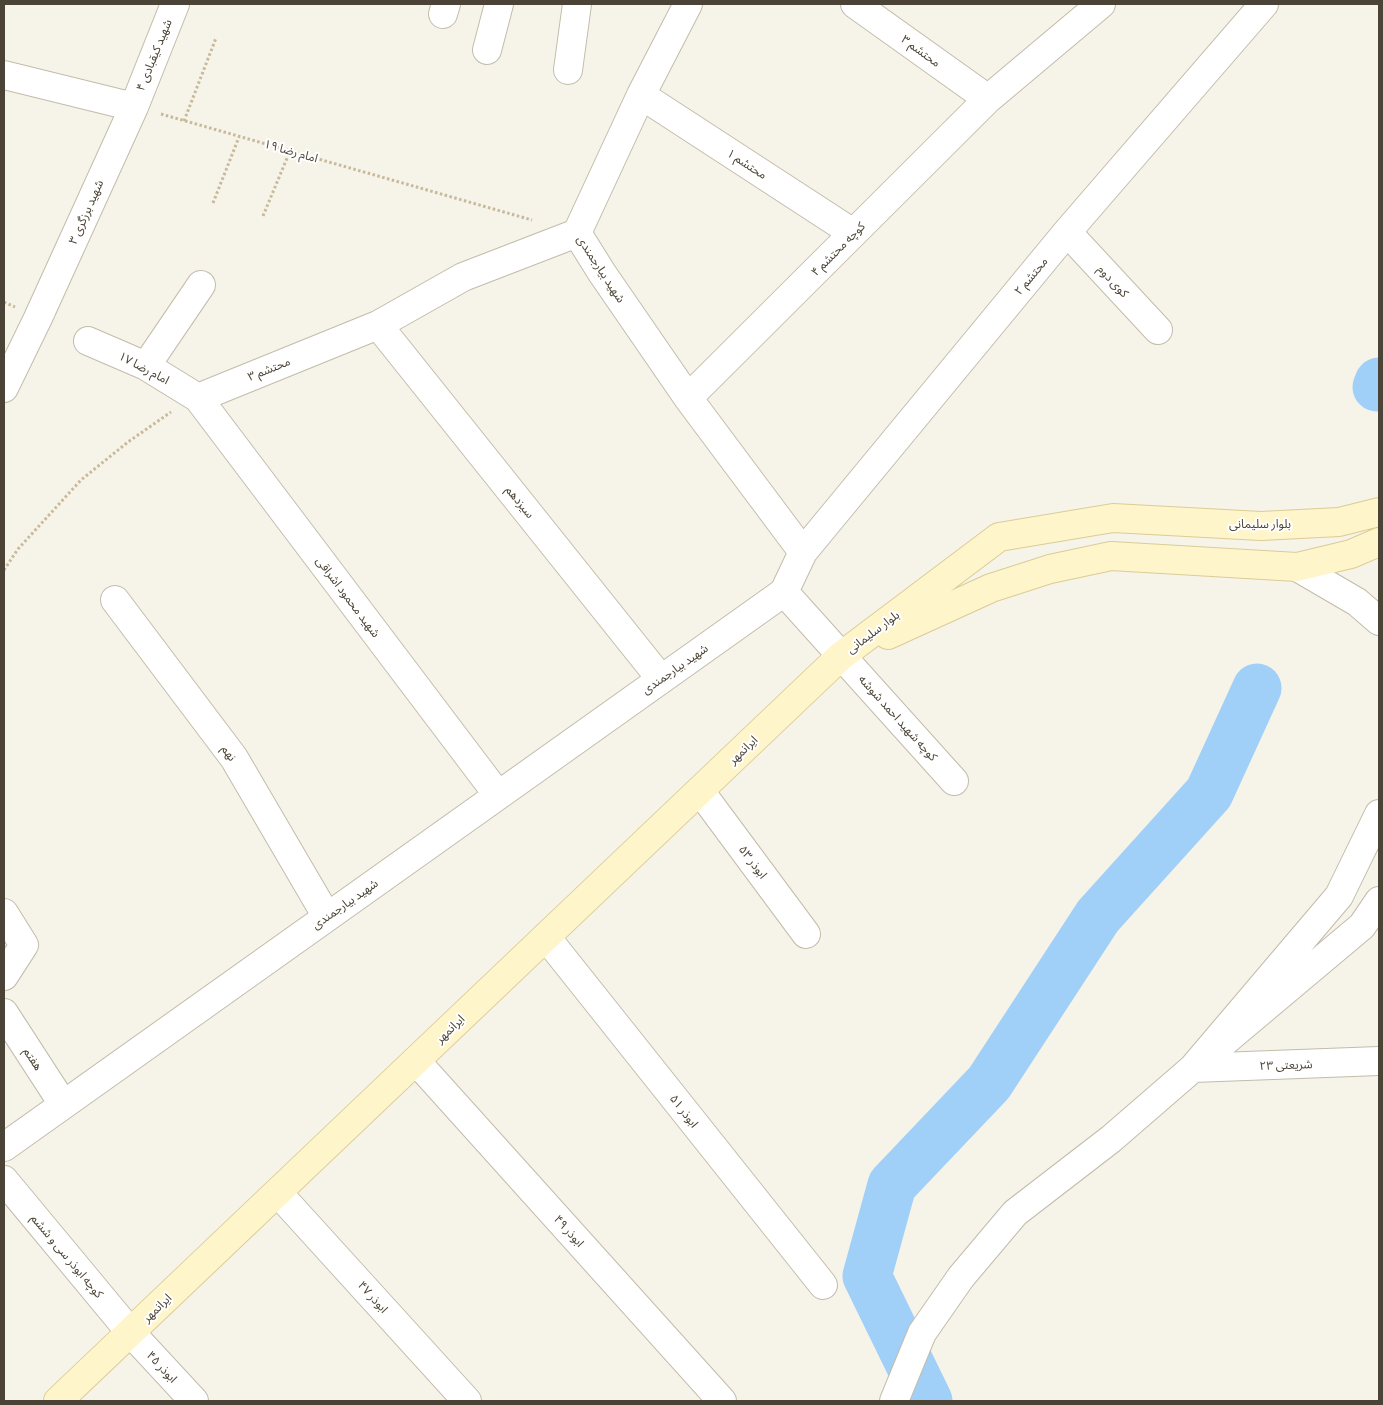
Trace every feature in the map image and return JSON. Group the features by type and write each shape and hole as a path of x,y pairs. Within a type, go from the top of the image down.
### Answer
{"main road":[{"name":"بلوار سلیمانی","path":"841,656 1000,537 1113,518 1261,526 1338,522 1379,512"},
{"name":"بلوار سلیمانی","path":"841,656 991,588 1050,570 1111,556 1297,567 1351,554 1379,542"},
{"name":"ایرانمهر","path":"58,1401 841,656"}],"street":[{"name":"۴ شهید کیقبادی","path":"134,107 175,4"},
{"path":"487,50 499,4"},
{"path":"568,70 577,4"},
{"name":"شهید بیارجمندی","path":"4,1147 784,592 803,552 688,398 602,273 577,233 641,95 688,4"},
{"name":"محتشم ۳","path":"855,4 988,99"},
{"name":"۲ محتشم","path":"803,552 1067,232 1264,4"},
{"name":"کوچه محتشم ۴","path":"688,398 988,99 1096,5"},
{"path":"4,75 134,107"},
{"name":"محتشم ۱","path":"641,95 853,233"},
{"name":"۳ شهید برزگری","path":"4,388 134,107"},
{"name":"کوی دوم","path":"1067,232 1158,330"},
{"name":"محتشم ۳","path":"198,398 378,324 463,276 577,233"},
{"path":"146,366 201,285"},
{"name":"سیزدهم","path":"378,324 661,679"},
{"name":"امام رضا ۱۷","path":"88,341 146,366 198,398"},
{"name":"شهید محمود اشراقی","path":"198,398 498,795"},
{"path":"1297,567 1357,602 1379,621"},
{"name":"کوچه شهید احمد شوشه","path":"784,592 954,781"},
{"name":"نهم","path":"115,600 234,758 327,917"},
{"name":"۵۳ ابوذر","path":"700,791 806,934"},
{"path":"1193,1068 1340,896 1379,814"},
{"path":"894,1401 922,1333 961,1277 1015,1213 1111,1139 1362,926 1379,900"},
{"path":"4,913 24,945 4,976"},
{"name":"ابوذر ۵۱","path":"546,937 822,1286"},
{"name":"هفتم","path":"4,1013 63,1104"},
{"name":"ابوذر ۴۹","path":"416,1061 722,1401"},
{"name":"شریعتی ۲۳","path":"1193,1068 1379,1061"},
{"name":"کوچه ابوذر سی و ششم","path":"4,1180 131,1333"},
{"name":"ابوذر ۴۷","path":"278,1193 467,1401"},
{"name":"ابوذر ۴۵","path":"131,1333 194,1401"}],"path":[{"path":"184,121 216,38"},
{"name":"امام رضا ۱۹","path":"134,107 577,233"},
{"path":"213,203 239,137"},
{"path":"263,216 290,151"},
{"path":"4,570 18,549 82,480 128,442 170,412 198,398"}],"waterway":[{"path":"1377,387 1379,382"},
{"path":"928,1401 867,1276 892,1185 989,1083 1098,916 1209,793 1257,688"}]}
